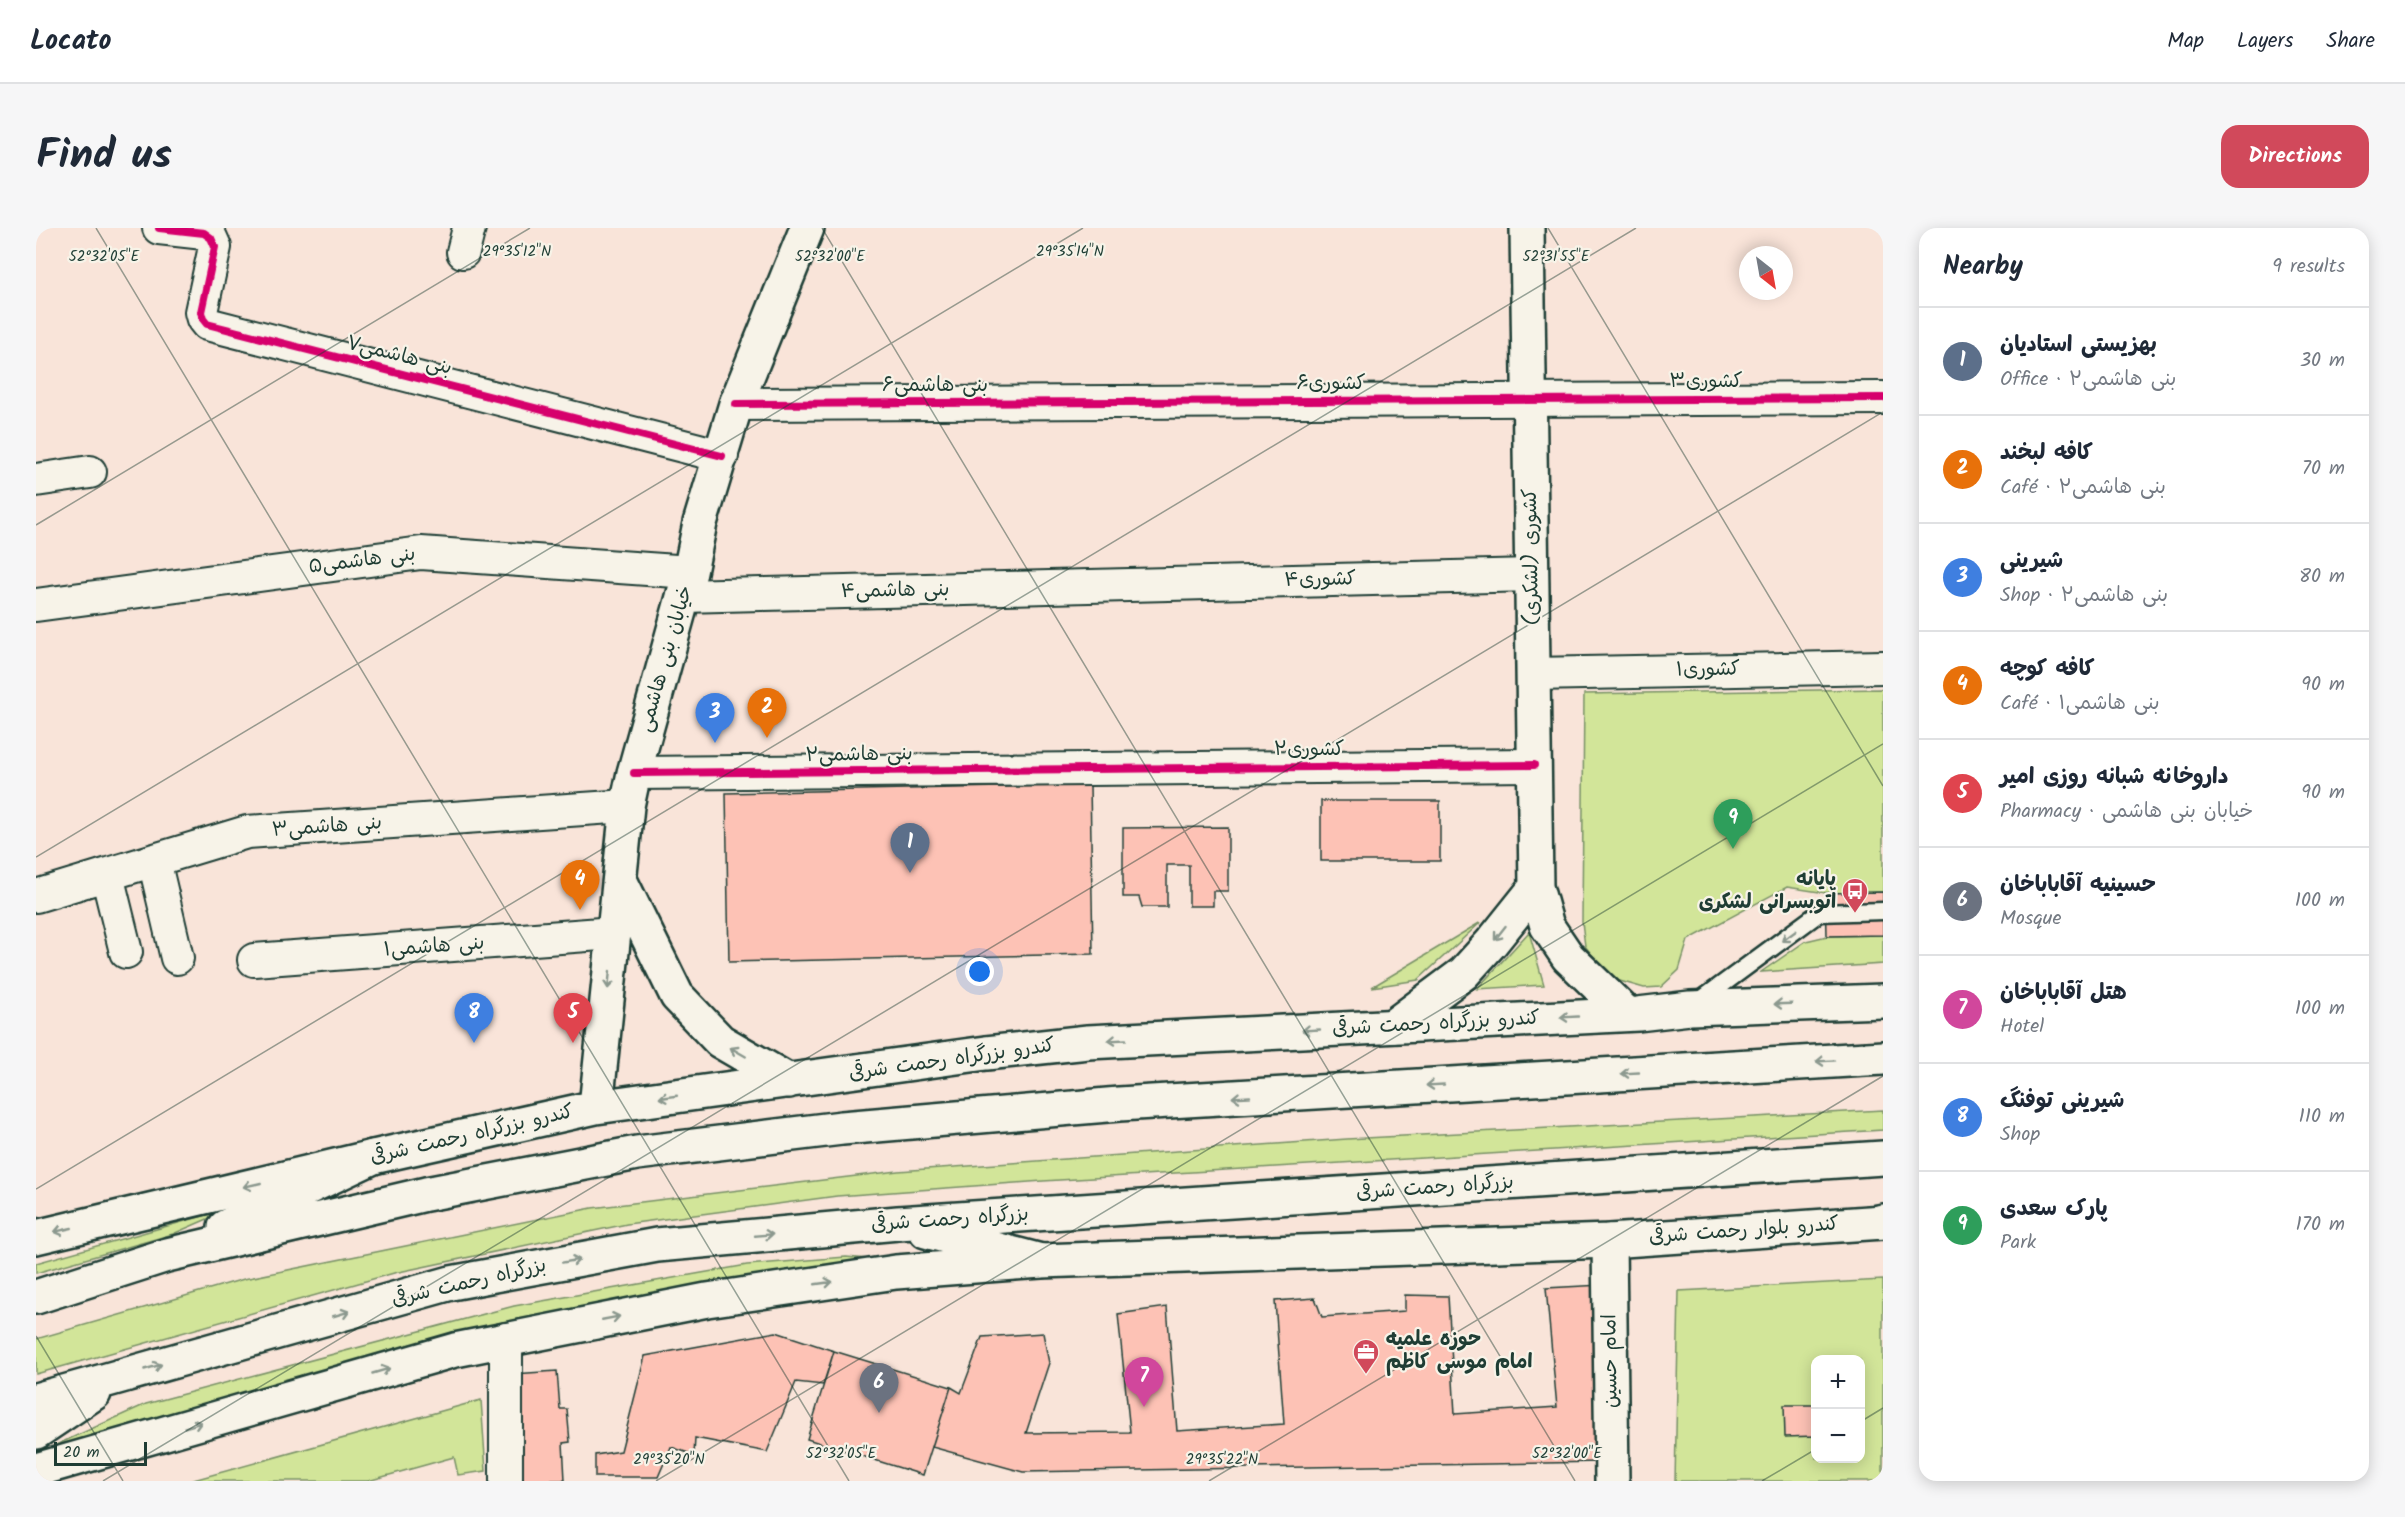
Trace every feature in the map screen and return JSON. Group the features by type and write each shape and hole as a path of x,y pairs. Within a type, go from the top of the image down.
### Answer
{"main road":[{"name":"خیابان بنی هاشمی","path":"596,1107 627,806 634,773 686,584 700,523 736,404 807,228"},
{"name":"کشوری (لشکری)","path":"1527,228 1536,887 1547,926 1568,957 1627,1014"},
{"path":"620,880 677,996 720,1041 789,1081"},
{"path":"1393,1026 1464,973 1536,887"},
{"name":"کندرو بزرگراه رحمت شرقی","path":"36,1237 596,1107 986,1053 1088,1042 1627,1014 1690,1008 1883,1001"},
{"path":"36,1297 167,1255 426,1194 637,1152 842,1128 1119,1104 1883,1058"},
{"path":"167,1255 373,1157"},
{"name":"بزرگراه رحمت شرقی","path":"36,1400 451,1283 657,1245 898,1223 1883,1158"},
{"name":"کندرو بلوار رحمت شرقی","path":"1609,1241 1882,1221"},
{"path":"898,1223 1041,1261"},
{"path":"36,1470 455,1350 707,1300 884,1274 1041,1261 1609,1241"},
{"name":"امام حسین","path":"1609,1241 1612,1481"},
{"path":"36,1432 119,1376"}],"street":[{"name":"بنی هاشمی۷","path":"159,228 204,233 211,238 214,247 201,312 207,324 722,456"},
{"name":"۳کشوری","path":"1529,400 1883,398"},
{"name":"کشوری۶","path":"1133,402 1529,400"},
{"name":"۶بنی هاشمی","path":"736,404 1133,402"},
{"path":"36,480 90,472"},
{"name":"بنی هاشمی۵","path":"36,605 421,553 686,584"},
{"name":"کشوری۴","path":"1107,585 1532,575"},
{"name":"۴بنی هاشمی","path":"686,584 1107,585"},
{"name":"۱کشوری","path":"1533,674 1883,667"},
{"name":"کشوری۲","path":"1084,769 1534,765"},
{"name":"۲بنی هاشمی","path":"634,773 1084,769"},
{"name":"بنی هاشمی۳","path":"36,896 247,832 627,806"},
{"path":"154,860 177,958"},
{"path":"107,875 126,952"},
{"name":"بنی هاشمی۱","path":"254,960 614,933"},
{"path":"506,1339 506,1481"}],"lane":[{"path":"1690,1008 1819,913 1883,911"}],"green space":[{"path":"1883,689 1883,892 1826,893 1787,887 1688,940 1679,970 1661,987 1644,988 1613,979 1585,946 1582,922 1584,694"},
{"path":"1481,922 1418,980 1372,987"},
{"path":"1529,932 1544,985 1477,989"},
{"path":"1883,935 1883,964 1761,972 1806,941 1827,936"},
{"path":"1883,1110 1883,1130 1043,1181 837,1196 627,1224 394,1273 36,1374 36,1339 244,1279 592,1208 898,1171 1347,1139"},
{"path":"235,1207 173,1234 36,1273 36,1263"},
{"path":"846,1257 914,1263 36,1454 146,1404 514,1306 747,1265"},
{"path":"1883,1280 1883,1481 1675,1481 1679,1291"},
{"path":"481,1400 486,1471 458,1475 454,1457 368,1481 190,1481"}],"building":[{"path":"1090,785 1093,954 729,962 726,793"},
{"path":"1321,801 1440,801 1440,861 1321,861"},
{"path":"1228,827 1228,891 1213,891 1213,906 1189,906 1189,865 1167,865 1167,907 1142,907 1139,897 1123,897 1123,828"},
{"name":"پایانه اتوبسرانی لشکری","path":"1883,892 1883,935 1827,936 1826,893"},
{"name":"حوزه علمیه امام موسی کاظم","path":"1602,1285 1601,1462 1023,1472 932,1447 951,1387 961,1393 982,1337 1043,1333 1049,1363 1026,1433 1130,1432 1118,1314 1167,1307 1177,1431 1284,1424 1275,1301 1315,1298 1322,1317 1405,1311 1405,1295 1448,1296 1455,1414 1557,1407 1546,1288"},
{"path":"776,1332 834,1351 823,1385 796,1382 767,1452 695,1438 694,1455 671,1447 658,1477 595,1477 595,1455 621,1451 645,1356"},
{"path":"834,1351 951,1387 923,1475 807,1439"},
{"path":"557,1371 560,1409 567,1409 570,1442 563,1443 565,1480 521,1481 514,1374"},
{"path":"1784,1405 1811,1405 1811,1436 1785,1437"}],"cycle path":[{"path":"159,228 204,233 211,238 215,247 201,312 207,324 722,456"},
{"path":"736,404 1883,398"},
{"path":"634,773 1534,765"}],"place":[{"name":"کافه لبخند","path":"767,738"},
{"name":"شیرینی","path":"715,743"},
{"name":"پارک سعدی","path":"1733,849"},
{"name":"بهزیستی استادیان","path":"910,873"},
{"name":"کافه کوچه","path":"580,910"},
{"name":"پایانه اتوبسرانی لشکری","path":"1855,914"},
{"name":"شیرینی توفنگ","path":"474,1043"},
{"name":"داروخانه شبانه روزی امیر","path":"573,1043"},
{"name":"حوزه علمیه امام موسی کاظم","path":"1366,1375"},
{"name":"هتل آقاباباخان","path":"1144,1407"},
{"name":"حسینیه آقاباباخان","path":"879,1413"}]}
